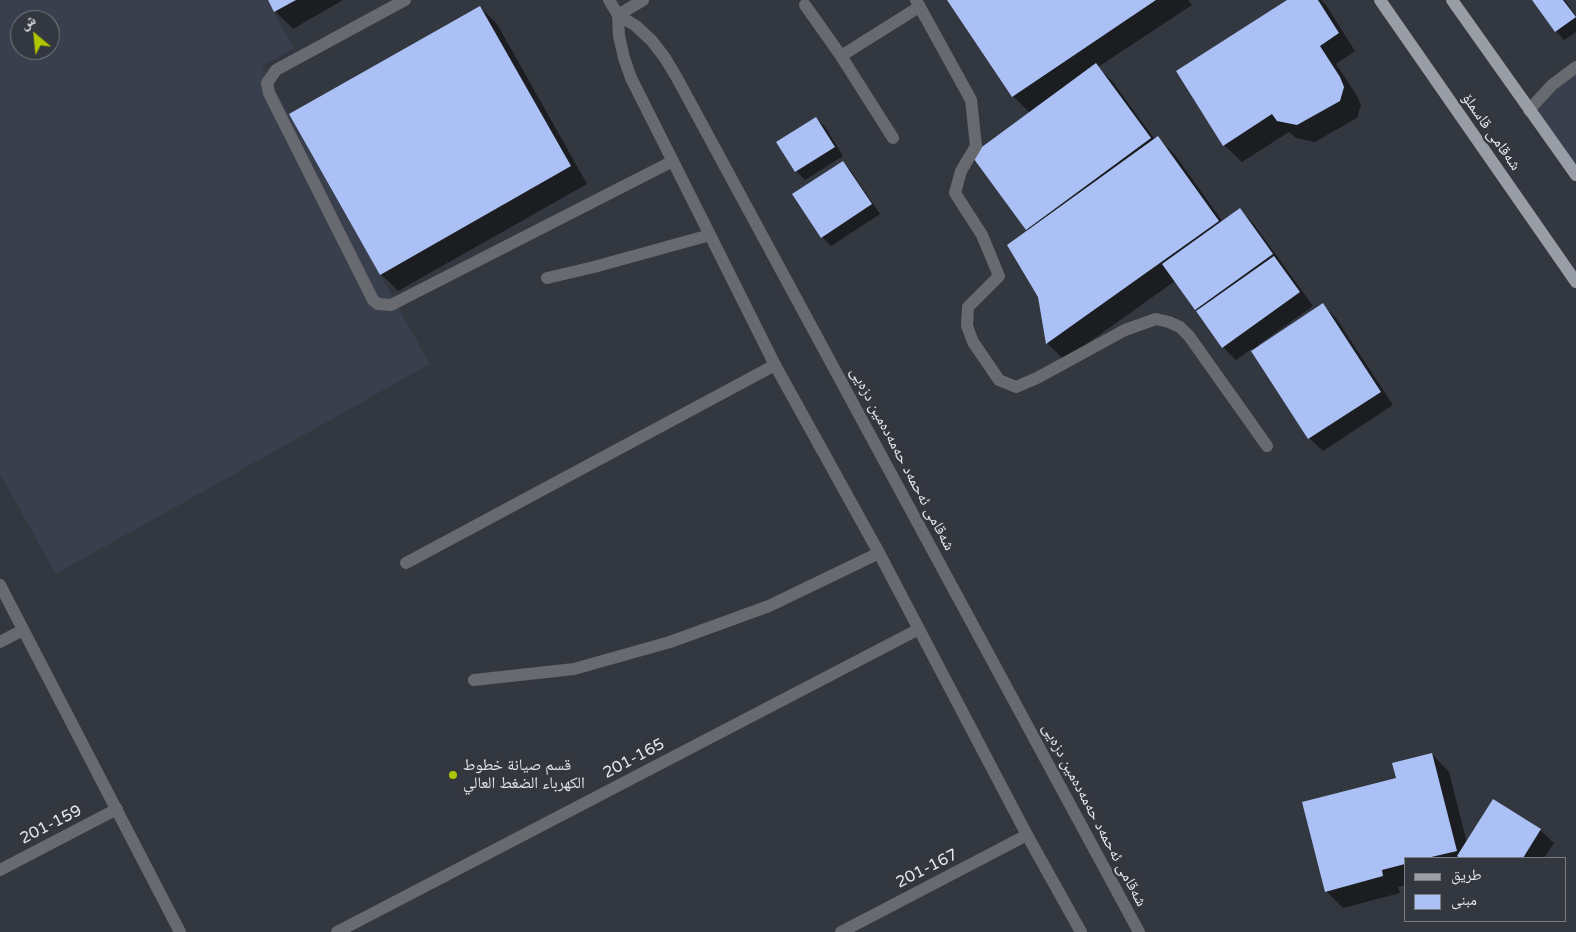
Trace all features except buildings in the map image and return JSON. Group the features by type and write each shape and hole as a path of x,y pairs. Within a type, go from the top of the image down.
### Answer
{"main road":[{"name":"شەقامی قاسملۆ","path":"1380,0 1576,282"},
{"path":"1452,0 1576,175"}],"street":[{"path":"405,0 276,70 267,83 269,93 373,300 378,304 391,305 672,162"},
{"name":"شەقامی ئەحمەد حەمەدەمین دزەیی","path":"609,0 618,15 636,26 652,41 677,78 1140,932"},
{"path":"618,15 643,0"},
{"path":"841,56 917,3 972,100 976,146 961,172 954,193 982,235 999,276 968,308 967,326 973,342 1000,380 1016,387 1037,378 1125,330 1156,319 1169,322 1180,327 1189,336 1267,446"},
{"path":"805,5 841,56 893,138"},
{"name":"شەقامی ئەحمەد حەمەدەمین دزەیی","path":"618,15 619,36 631,78 672,162 775,365 879,553 1027,836 1081,932"},
{"path":"1529,110 1552,86 1576,67"},
{"path":"547,278 710,235"},
{"path":"406,563 775,365"},
{"path":"474,680 574,669 670,642 769,606 879,553"},
{"path":"0,585 180,932"},
{"name":"201-165","path":"337,932 919,629"},
{"path":"0,642 23,630"},
{"name":"201-159","path":"0,870 117,809"},
{"name":"201-167","path":"841,932 1027,836"}],"shaded area":[{"path":"0,0 267,0 294,48 262,66 430,364 56,574 0,474"},
{"path":"1576,67 1576,175 1529,110"}],"place":[{"name":"قسم صيانة خطوط الكهرباء الضغط العالي","path":"453,775"}]}
